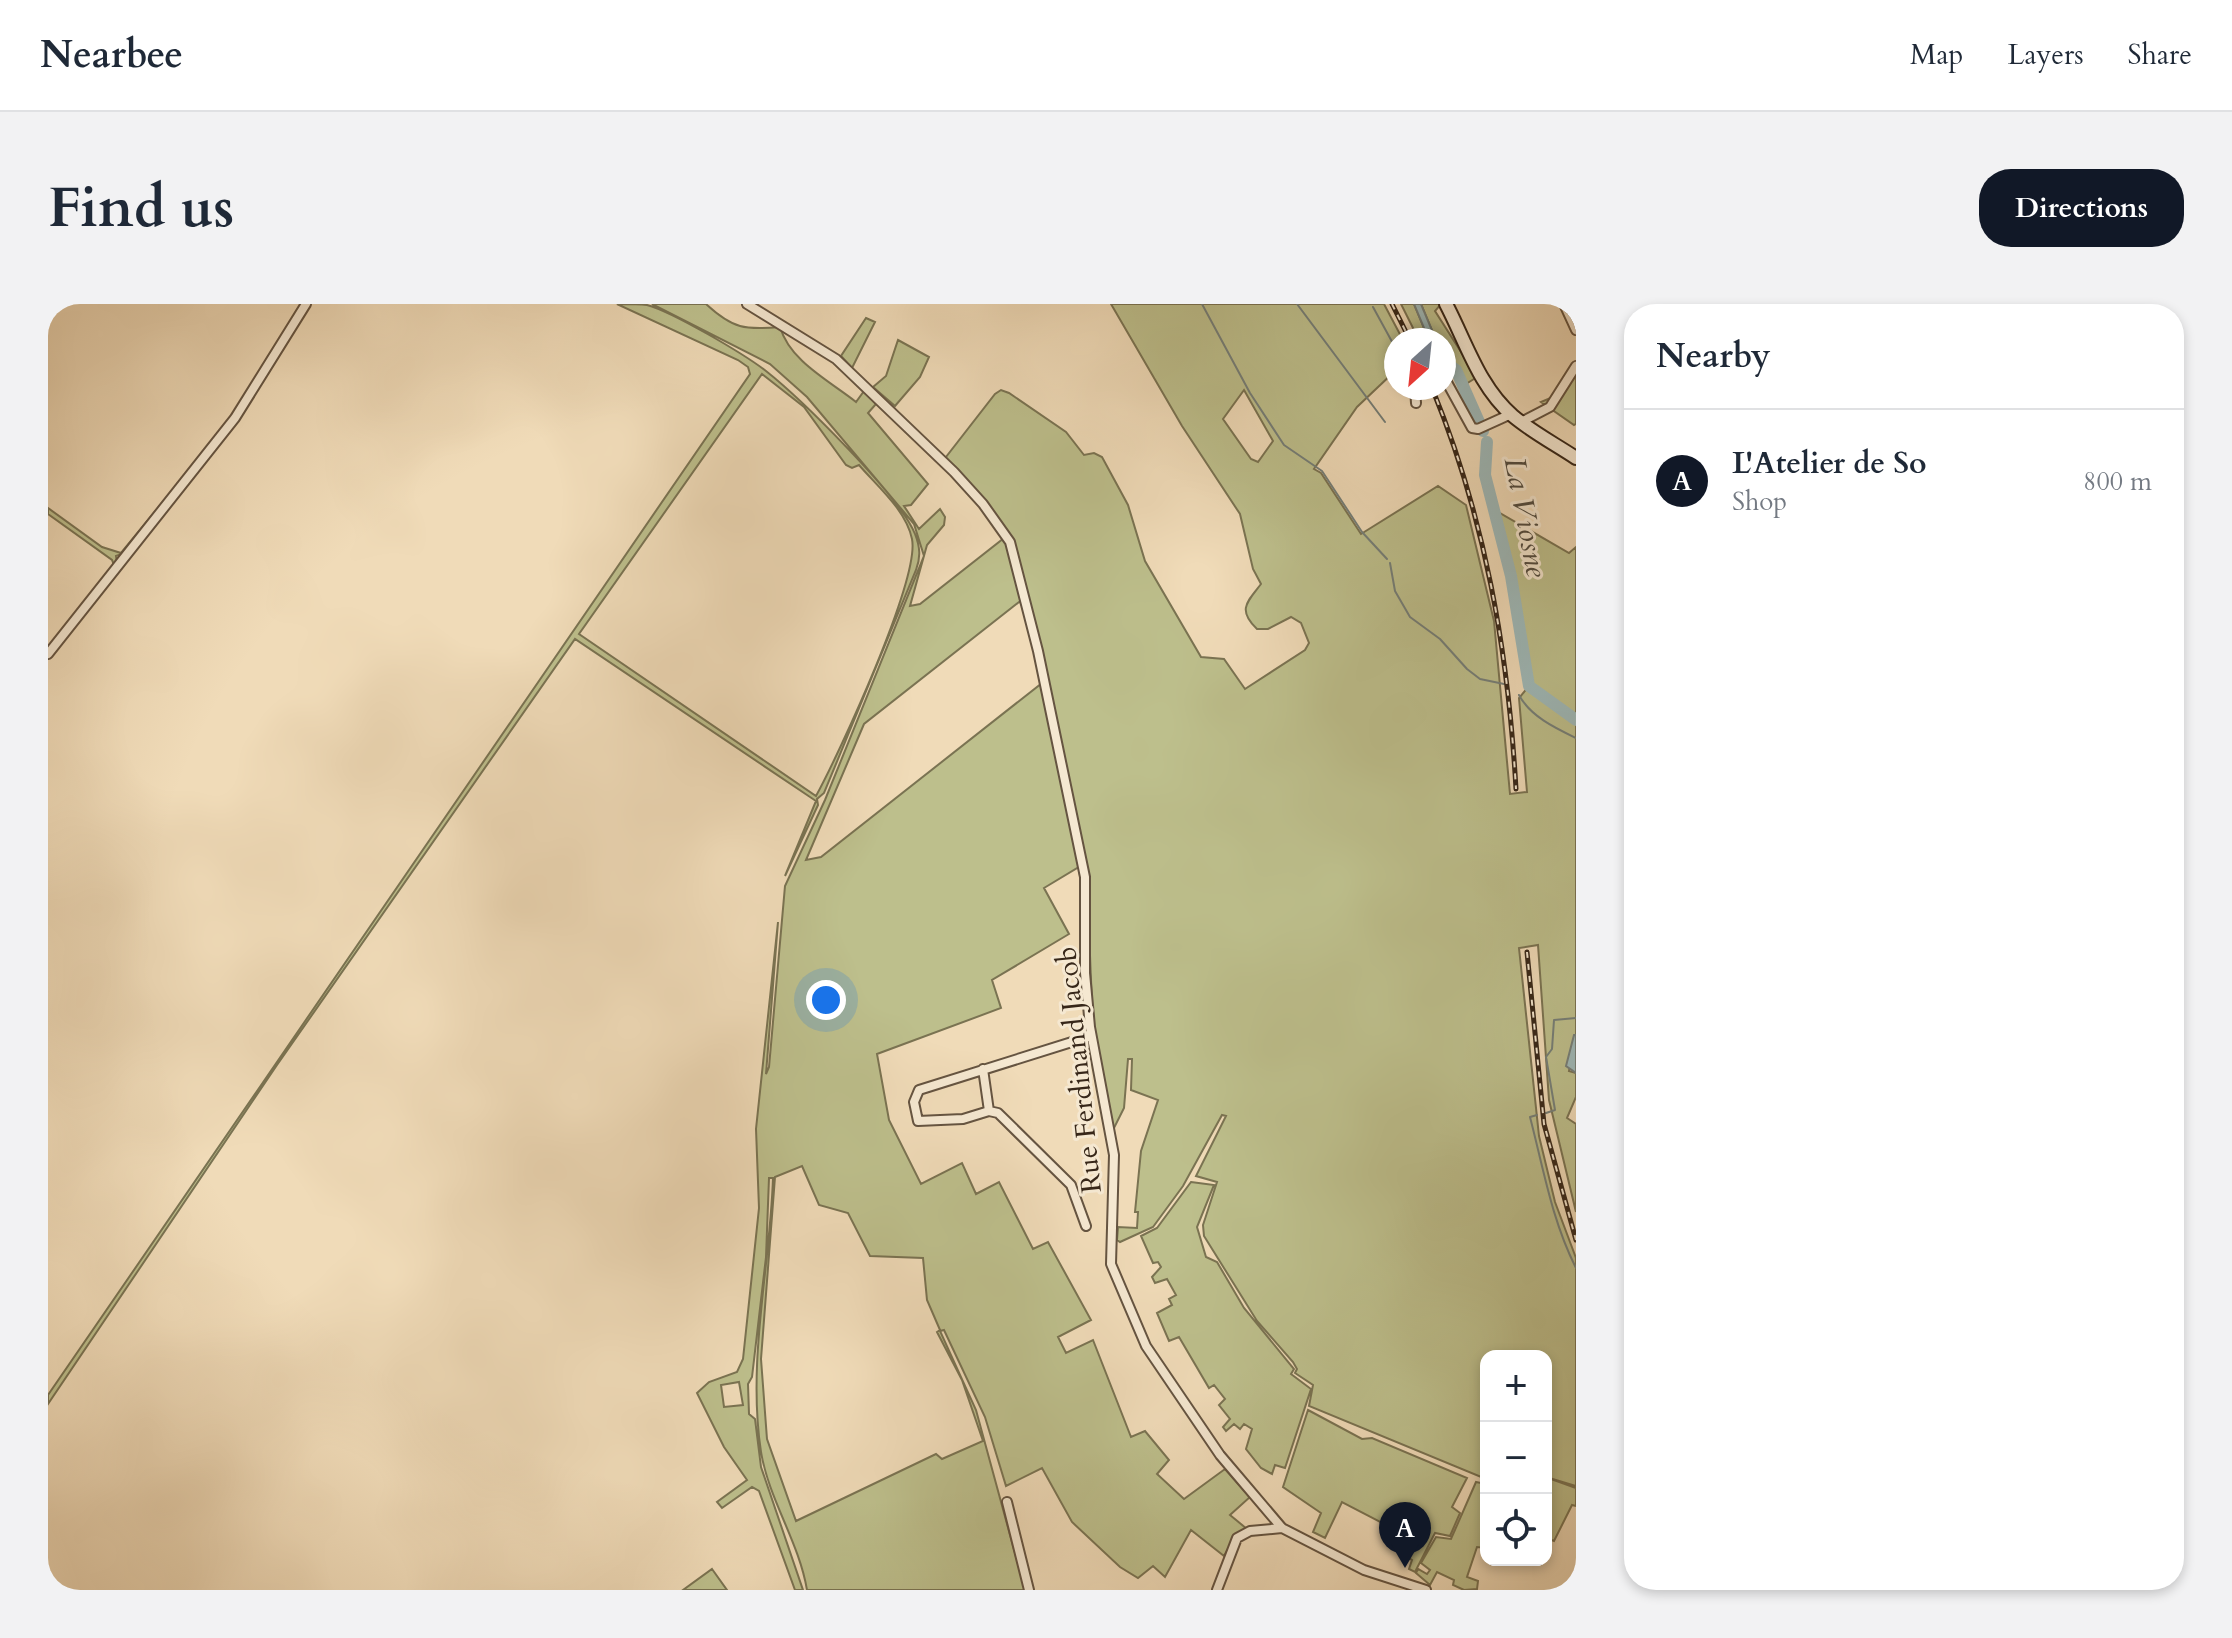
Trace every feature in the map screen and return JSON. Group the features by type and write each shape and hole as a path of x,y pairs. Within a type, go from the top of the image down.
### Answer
{"main road":[{"path":"1446,304 1481,375 1516,418 1576,458"}],"street":[{"path":"48,654 235,418 306,304"},
{"name":"Rue Ferdinand Jacob","path":"747,304 807,337 836,359 954,472 983,504 1010,542 1038,651 1085,877 1085,973 1091,1036 1114,1155 1113,1274 1158,1369 1237,1477 1282,1528 1364,1570 1426,1590"},
{"path":"1564,304 1576,330"},
{"path":"1456,400 1468,425 1484,426 1516,418 1550,407 1576,366"},
{"path":"989,1111 963,1119 918,1121 914,1102 919,1090 1091,1036"},
{"path":"983,1069 989,1111 1014,1127 1071,1185 1086,1226"},
{"path":"1007,1502 1029,1590"},
{"path":"1217,1590 1237,1538 1250,1531 1282,1528"}],"green space":[{"path":"301,304 304,304 230,421 125,553 116,556 117,563 114,565 112,560 48,514 48,508 102,547 121,553 231,419"},
{"path":"617,304 647,305 708,334 766,371 802,403 870,473 906,517 918,543 916,570 876,667 904,590 911,560 909,528 890,499 859,465 852,468 846,465 804,407 762,374 579,634 816,796 875,668 824,793 817,799 818,805 785,876 816,801 575,639 277,1065 48,1404 48,1395 750,374 748,367 738,360"},
{"path":"652,304 706,304 724,319 740,326 780,327 792,350 822,378 856,402 864,391 876,404 868,413 928,484 911,505 904,506 919,529 940,509 945,517 944,525 927,545 924,556 914,524 807,397 770,364"},
{"path":"1111,304 1384,304 1397,328 1384,328 1384,381 1357,407 1314,469 1321,473 1361,534 1438,486 1466,505 1494,621 1510,794 1527,792 1519,698 1529,686 1498,512 1569,553 1576,547 1576,1035 1569,1071 1576,1073 1576,1097 1567,1118 1576,1124 1576,1212 1549,1100 1538,945 1519,948 1539,1136 1555,1202 1576,1258 1576,1486 1552,1479 1552,1350 1480,1350 1480,1477 1309,1406 1313,1385 1295,1373 1297,1369 1293,1362 1257,1321 1204,1236 1203,1225 1217,1182 1196,1176 1226,1116 1222,1115 1183,1186 1153,1227 1120,1242 1117,1240 1118,1227 1137,1228 1138,1212 1135,1212 1141,1151 1158,1100 1131,1090 1132,1059 1128,1059 1124,1108 1113,1130 1093,1028 1087,883 1081,885 1079,867 1044,888 1069,934 992,980 1001,1008 877,1054 889,1120 921,1184 962,1163 976,1194 999,1182 1033,1249 1048,1242 1091,1320 1058,1337 1066,1353 1093,1340 1131,1437 1145,1431 1169,1460 1157,1474 1184,1499 1225,1469 1250,1497 1230,1515 1247,1529 1235,1536 1224,1556 1191,1530 1165,1577 1153,1566 1138,1578 1120,1567 1072,1522 1042,1468 1006,1486 985,1417 944,1330 940,1331 976,1410 1025,1590 807,1590 798,1555 765,1470 757,1418 758,1349 773,1178 769,1178 766,1257 752,1377 748,1384 749,1414 755,1419 761,1467 803,1590 795,1590 759,1491 752,1487 722,1508 717,1502 747,1480 724,1447 697,1393 709,1382 737,1372 743,1359 759,1208 756,1129 778,922 766,1074 769,1067 785,886 825,800 924,557 910,606 920,604 1004,538 946,457 995,394 1001,390 1009,393 1066,432 1084,455 1094,453 1102,457 1128,505 1145,561 1201,657 1224,659 1245,689 1305,650 1309,643 1301,623 1291,617 1268,629 1257,629 1247,616 1248,601 1261,584 1253,569 1240,514 1182,426","holes":["1244,390 1273,441 1258,462 1251,459 1223,419","1019,602 1023,603 1042,683 821,857 806,860 864,724","802,1166 819,1205 848,1213 870,1256 923,1258 927,1300 940,1330 937,1332 962,1380 983,1441 942,1459 936,1454 796,1521 767,1439 761,1359 775,1177","739,1382 743,1405 724,1407 721,1385"]},
{"path":"1401,304 1414,304 1424,328 1413,328"},
{"path":"1421,304 1441,304 1435,311 1446,328 1431,328"},
{"path":"866,318 875,322 852,368 841,356"},
{"path":"898,340 929,357 920,377 895,406 873,387 886,376"},
{"path":"1456,344 1477,377 1466,384 1456,373"},
{"path":"1576,368 1574,425 1541,402 1553,397"},
{"path":"1191,1182 1214,1185 1197,1227 1206,1257 1217,1262 1244,1308 1294,1369 1291,1374 1311,1389 1285,1468 1275,1465 1272,1474 1261,1468 1246,1449 1252,1429 1244,1424 1240,1429 1234,1424 1226,1431 1223,1427 1230,1419 1219,1405 1225,1399 1214,1385 1209,1388 1179,1337 1169,1341 1157,1313 1172,1305 1169,1299 1176,1295 1167,1279 1155,1283 1152,1277 1161,1267 1158,1262 1153,1263 1141,1236 1157,1228"},
{"path":"1308,1410 1362,1439 1372,1438 1467,1478 1452,1507 1460,1513 1450,1536 1435,1533 1415,1572 1409,1569 1412,1560 1399,1553 1401,1547 1385,1538 1390,1527 1342,1502 1325,1538 1313,1532 1321,1513 1283,1487"},
{"path":"1552,1479 1576,1488 1576,1506 1572,1505 1554,1541"},
{"path":"1476,1482 1480,1483 1480,1547 1477,1547 1467,1577 1478,1581 1477,1589 1464,1590 1453,1585 1454,1580 1437,1572 1430,1585 1416,1573 1418,1569 1427,1574 1430,1570 1421,1563 1436,1537 1451,1539"},
{"path":"712,1569 727,1590 683,1590"}],"water":[{"path":"1414,304 1421,304 1431,328 1424,328"},
{"path":"1576,1035 1576,1073 1566,1066"}],"waterway":[{"path":"1202,304 1250,393 1284,445 1322,471 1362,532 1387,559"},
{"path":"1297,304 1385,422"},
{"path":"1373,307 1384,328"},
{"name":"La Viosne","path":"1456,370 1483,431"},
{"name":"La Viosne","path":"1487,442 1485,475 1511,576 1529,686 1576,720"},
{"path":"1390,563 1395,591 1410,617 1440,639 1480,679 1504,684"},
{"path":"1519,695 1536,715 1576,738"},
{"path":"1546,1113 1555,1110 1546,1057 1552,1049 1554,1020 1576,1018"},
{"path":"1537,1115 1530,1117 1544,1174 1554,1213 1576,1268"}],"railway":[{"path":"1392,304 1404,328"},
{"path":"1436,400 1466,486 1491,585 1507,686 1516,789"},
{"path":"1527,952 1544,1124 1576,1240"}],"place":[{"name":"L'Atelier de So","path":"1405,1568"}]}
